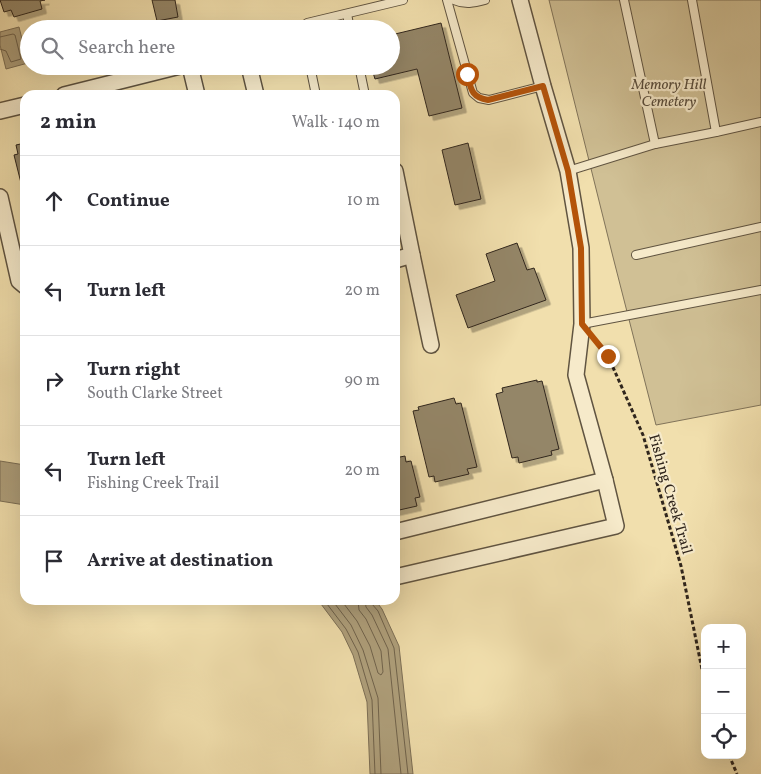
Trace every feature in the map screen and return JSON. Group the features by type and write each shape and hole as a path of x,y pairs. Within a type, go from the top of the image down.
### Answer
{"street":[{"path":"400,576 616,526 576,375 582,324 581,248 568,171 520,0"},
{"path":"84,90 144,75"},
{"path":"192,75 196,90"},
{"path":"251,75 255,90"},
{"path":"0,111 20,106"},
{"path":"400,196 431,345"},
{"path":"0,197 20,281"},
{"path":"400,259 412,255"},
{"path":"400,531 605,480"}],"lane":[{"path":"320,20 403,0"},
{"path":"447,0 472,93 488,100 543,86"},
{"path":"454,0 471,4 485,0"},
{"path":"624,0 655,144"},
{"path":"692,0 716,132"},
{"path":"347,14 348,20"},
{"path":"312,75 315,90"},
{"path":"361,75 364,90"},
{"path":"568,171 655,144 761,122"},
{"path":"636,255 761,227"},
{"path":"582,324 761,290"}],"path":[{"name":"Fishing Creek Trail","path":"582,324 608,356 643,435 681,566 702,669"},
{"path":"731,759 737,774"}],"green space":[{"name":"Memory Hill Cemetery","path":"549,0 761,0 761,405 656,425"}],"water":[{"path":"19,27 20,65 6,69 0,45 0,32"},
{"path":"0,461 20,464 20,504 0,501"},
{"path":"322,605 379,605 382,609 399,646 413,774 370,774 367,702 353,655 342,632"}],"building":[{"path":"0,0 45,0 40,1 42,9 14,17 11,10 4,12"},
{"path":"152,0 175,0 178,17 157,20"},
{"path":"441,23 462,108 429,116 417,69 400,73 400,33"},
{"path":"374,75 392,75 375,79"},
{"path":"468,143 481,199 455,205 442,150"},
{"path":"20,144 20,179 14,155 18,154 16,145"},
{"path":"517,243 527,270 534,268 546,300 468,328 456,295 495,281 486,254"},
{"path":"537,380 537,382 542,381 559,449 551,451 552,455 519,463 518,457 512,458 496,394 503,392 502,388"},
{"path":"454,398 456,404 461,403 477,467 467,469 469,474 435,482 434,476 429,477 413,411 419,410 418,407"},
{"path":"405,456 406,462 411,461 420,497 415,498 417,506 400,510 400,457"}],"route":[{"path":"467,74 472,93 488,100 543,86 568,171 581,248 582,324 608,356"}]}
